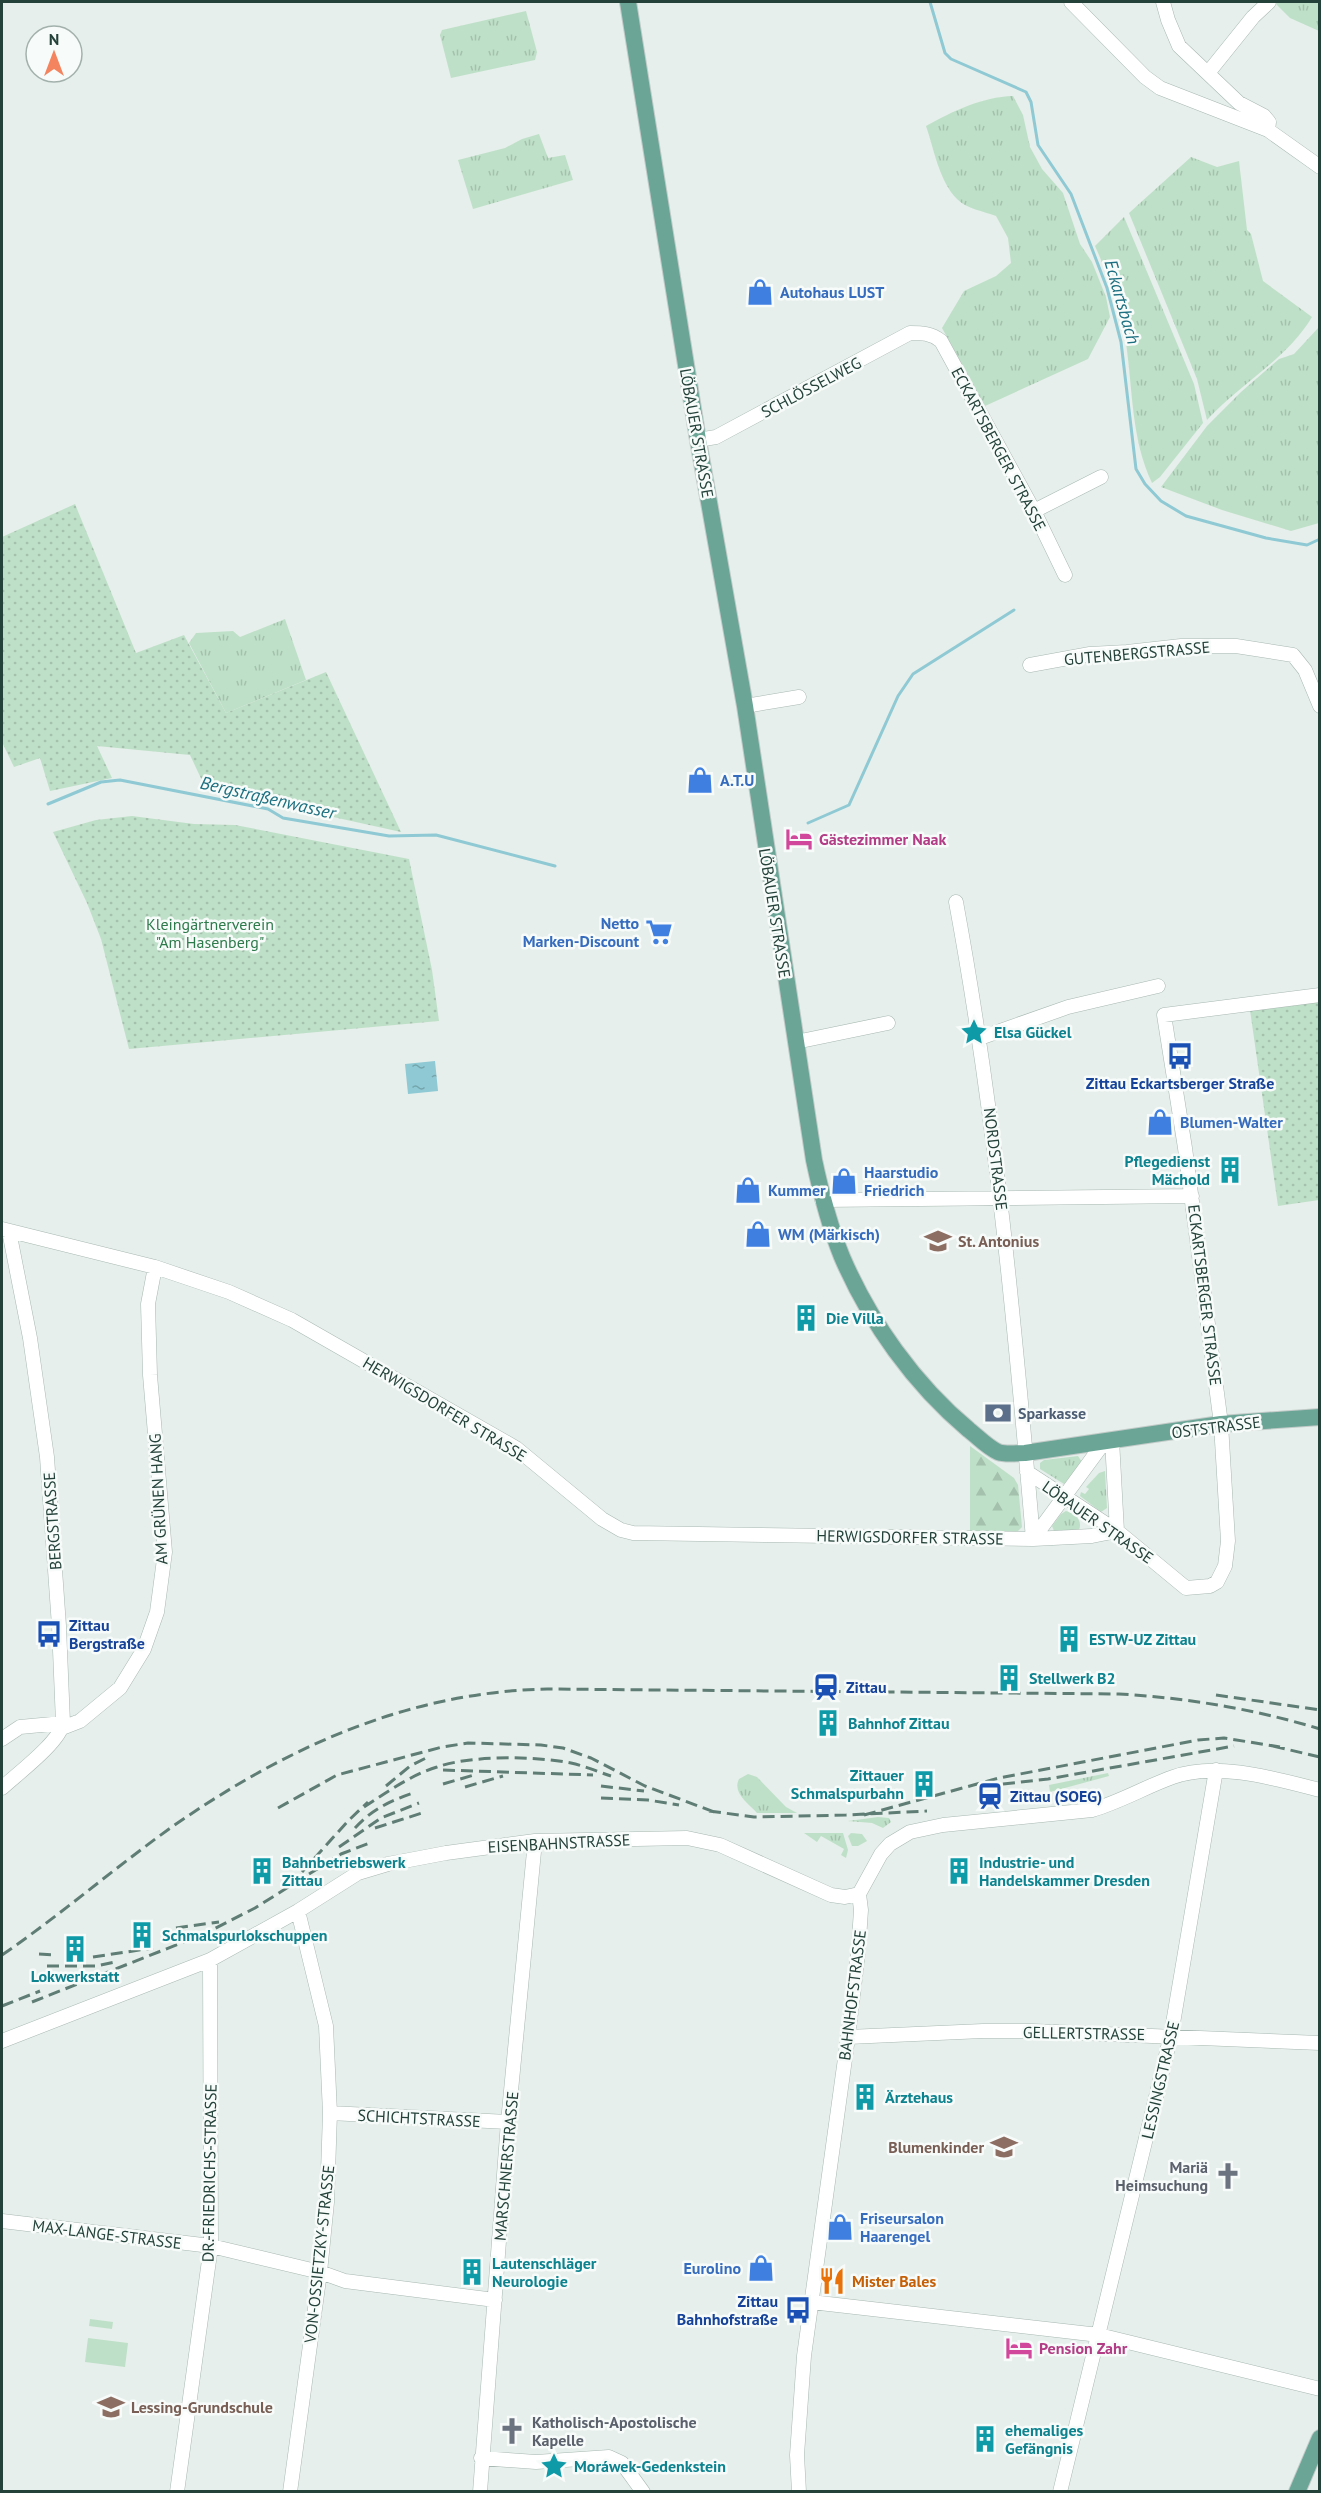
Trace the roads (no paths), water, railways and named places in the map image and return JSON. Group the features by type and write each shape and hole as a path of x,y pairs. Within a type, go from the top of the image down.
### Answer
{"main road":[{"name":"LÖBAUER STRASSE","path":"628,2 698,440 745,706 822,1200 843,1258 861,1297 906,1365 946,1410 986,1444 1000,1452 1025,1452"},
{"name":"OSTSTRASSE","path":"1025,1452 1221,1424 1320,1417"},
{"path":"1297,2492 1320,2438"}],"street":[{"path":"1071,2 1144,77 1160,88 1268,130 1320,167"},
{"path":"1163,2 1179,46 1239,103 1264,116 1269,122 1268,130"},
{"path":"1208,73 1253,17 1269,2"},
{"name":"SCHLÖSSELWEG","path":"698,440 716,437 910,333 924,333"},
{"name":"ECKARTSBERGER STRASSE","path":"924,333 934,335 941,341 1034,511 1065,575"},
{"path":"1034,511 1101,477"},
{"name":"GUTENBERGSTRASSE","path":"1030,665 1090,654 1181,646 1236,646 1293,656 1305,670 1320,706"},
{"path":"745,706 799,697"},
{"name":"NORDSTRASSE","path":"956,902 980,1038 1002,1198 1025,1452"},
{"path":"980,1038 1068,1007 1158,986"},
{"name":"ECKARTSBERGER STRASSE","path":"1228,1541 1221,1424 1164,1015 1320,995"},
{"path":"796,1042 888,1023"},
{"path":"822,1200 1191,1196"},
{"name":"HERWIGSDORFER STRASSE","path":"5,1230 155,1267 229,1292 292,1320 516,1449 602,1519 621,1530 646,1534 1033,1539 1092,1536 1117,1531"},
{"name":"BERGSTRASSE","path":"5,1230 30,1338 47,1456 59,1626 63,1725"},
{"name":"AM GRÜNEN HANG","path":"63,1725 80,1721 120,1688 144,1649 158,1612 165,1552 150,1376 148,1305 155,1267"},
{"path":"1033,1539 1109,1440"},
{"path":"1109,1440 1117,1531"},
{"name":"LÖBAUER STRASSE","path":"1025,1452 1027,1472 1117,1531 1186,1588 1210,1586 1217,1582 1225,1566 1228,1541"},
{"path":"1027,1472 1033,1539"},
{"path":"2,1739 20,1727 63,1725"},
{"path":"2,1788 51,1742 63,1725"},
{"path":"859,1894 881,1854 910,1832 943,1825 1092,1810 1110,1805 1173,1777 1195,1771 1216,1770 1320,1790"},
{"name":"LESSINGSTRASSE","path":"1060,2492 1171,2035 1216,1770"},
{"name":"EISENBAHNSTRASSE","path":"2,2041 210,1960 298,1911 348,1878 388,1864 446,1853 535,1841 693,1839 720,1845 831,1895 845,1897 859,1894"},
{"name":"MARSCHNERSTRASSE","path":"480,2492 508,2122 537,1845 535,1841"},
{"name":"BAHNHOFSTRASSE","path":"799,2492 797,2455 799,2402 858,1954 861,1910 859,1894"},
{"name":"VON-OSSIETZKY-STRASSE","path":"290,2492 320,2272 327,2202 330,2113 326,2026 298,1911"},
{"name":"DR.-FRIEDRICHS-STRASSE","path":"177,2492 211,2246 210,1960"},
{"name":"GELLERTSTRASSE","path":"848,2037 983,2031 1171,2035 1320,2043"},
{"name":"SCHICHTSTRASSE","path":"330,2113 508,2122"},
{"name":"MAX-LANGE-STRASSE","path":"2,2221 211,2246 320,2272 345,2281 495,2300"},
{"path":"811,2302 1099,2335 1320,2389"},
{"path":"481,2458 536,2462 609,2457 622,2463 643,2492"}],"water":[{"path":"435,1061 438,1091 408,1094 405,1064"}],"waterway":[{"name":"Eckartsbach","path":"930,2 945,53 951,59 1026,92 1031,102 1038,145 1071,194 1107,288 1121,342 1136,469 1145,484 1161,501 1186,516 1266,538 1307,545 1320,539"},
{"name":"Bergstraßenwasser","path":"808,823 849,805 898,696 913,674 1014,610"},
{"name":"Bergstraßenwasser","path":"48,804 101,782 120,780 268,809 283,818 389,836 436,835 555,866"}],"railway":[{"path":"2,1955 169,1829 256,1774 302,1750 348,1730 444,1701 495,1693 547,1689 1119,1694 1170,1698 1221,1706 1320,1729"},
{"path":"1216,1695 1320,1710"},
{"path":"864,1815 999,1778 1198,1740 1224,1738 1280,1747"},
{"path":"278,1808 337,1775 442,1747 468,1743 541,1745 563,1748 591,1758 645,1786 717,1813"},
{"path":"1003,1784 1048,1779 1234,1746"},
{"path":"1273,1746 1320,1757"},
{"path":"386,1786 410,1766 430,1756"},
{"path":"364,1807 399,1784 418,1775 437,1767 468,1760 522,1758 556,1761 576,1764 611,1776"},
{"path":"443,1770 593,1775"},
{"path":"443,1784 474,1775"},
{"path":"465,1787 503,1776"},
{"path":"601,1786 644,1791"},
{"path":"355,1828 368,1815 383,1806 416,1792"},
{"path":"601,1798 648,1800 679,1805"},
{"path":"302,1872 368,1802"},
{"path":"339,1847 381,1818 419,1803"},
{"path":"709,1811 754,1817 927,1811"},
{"path":"375,1828 422,1813"},
{"path":"32,2002 204,1934 255,1908 341,1854 372,1842"},
{"path":"176,1928 219,1922"},
{"path":"93,1957 153,1948"},
{"path":"39,1954 57,1955"},
{"path":"47,1966 96,1966 115,1962"},
{"path":"2,2006 40,1991"}],"place":[{"name":"Autohaus LUST","path":"760,292"},
{"name":"A.T.U","path":"700,780"},
{"name":"Gästezimmer Naak","path":"799,839"},
{"name":"Netto Marken-Discount","path":"659,932"},
{"name":"Elsa Gückel","path":"974,1032"},
{"name":"Zittau Eckartsberger Straße","path":"1180,1056"},
{"name":"Blumen-Walter","path":"1160,1122"},
{"name":"Pflegedienst Mächold","path":"1230,1170"},
{"name":"Haarstudio Friedrich","path":"844,1181"},
{"name":"Kummer","path":"748,1190"},
{"name":"WM (Märkisch)","path":"758,1234"},
{"name":"St. Antonius","path":"938,1241"},
{"name":"Die Villa","path":"806,1318"},
{"name":"Sparkasse","path":"998,1413"},
{"name":"Zittau Bergstraße","path":"49,1634"},
{"name":"ESTW-UZ Zittau","path":"1069,1639"},
{"name":"Stellwerk B2","path":"1009,1678"},
{"name":"Zittau","path":"826,1687"},
{"name":"Bahnhof Zittau","path":"828,1723"},
{"name":"Zittauer Schmalspurbahn","path":"924,1784"},
{"name":"Zittau (SOEG)","path":"990,1796"},
{"name":"Bahnbetriebswerk Zittau","path":"262,1871"},
{"name":"Industrie- und Handelskammer Dresden","path":"959,1871"},
{"name":"Schmalspurlokschuppen","path":"142,1935"},
{"name":"Lokwerkstatt","path":"75,1949"},
{"name":"Ärztehaus","path":"865,2097"},
{"name":"Blumenkinder","path":"1004,2147"},
{"name":"Mariä Heimsuchung","path":"1228,2176"},
{"name":"Friseursalon Haarengel","path":"840,2227"},
{"name":"Eurolino","path":"761,2268"},
{"name":"Lautenschläger Neurologie","path":"472,2272"},
{"name":"Mister Bales","path":"832,2281"},
{"name":"Zittau Bahnhofstraße","path":"798,2310"},
{"name":"Pension Zahr","path":"1019,2348"},
{"name":"Lessing-Grundschule","path":"111,2407"},
{"name":"Katholisch-Apostolische Kapelle","path":"512,2431"},
{"name":"ehemaliges Gefängnis","path":"985,2439"},
{"name":"Moráwek-Gedenkstein","path":"554,2466"}],"park label":[{"name":"Kleingärtnerverein \"Am Hasenberg\"","path":"210,933"}]}
